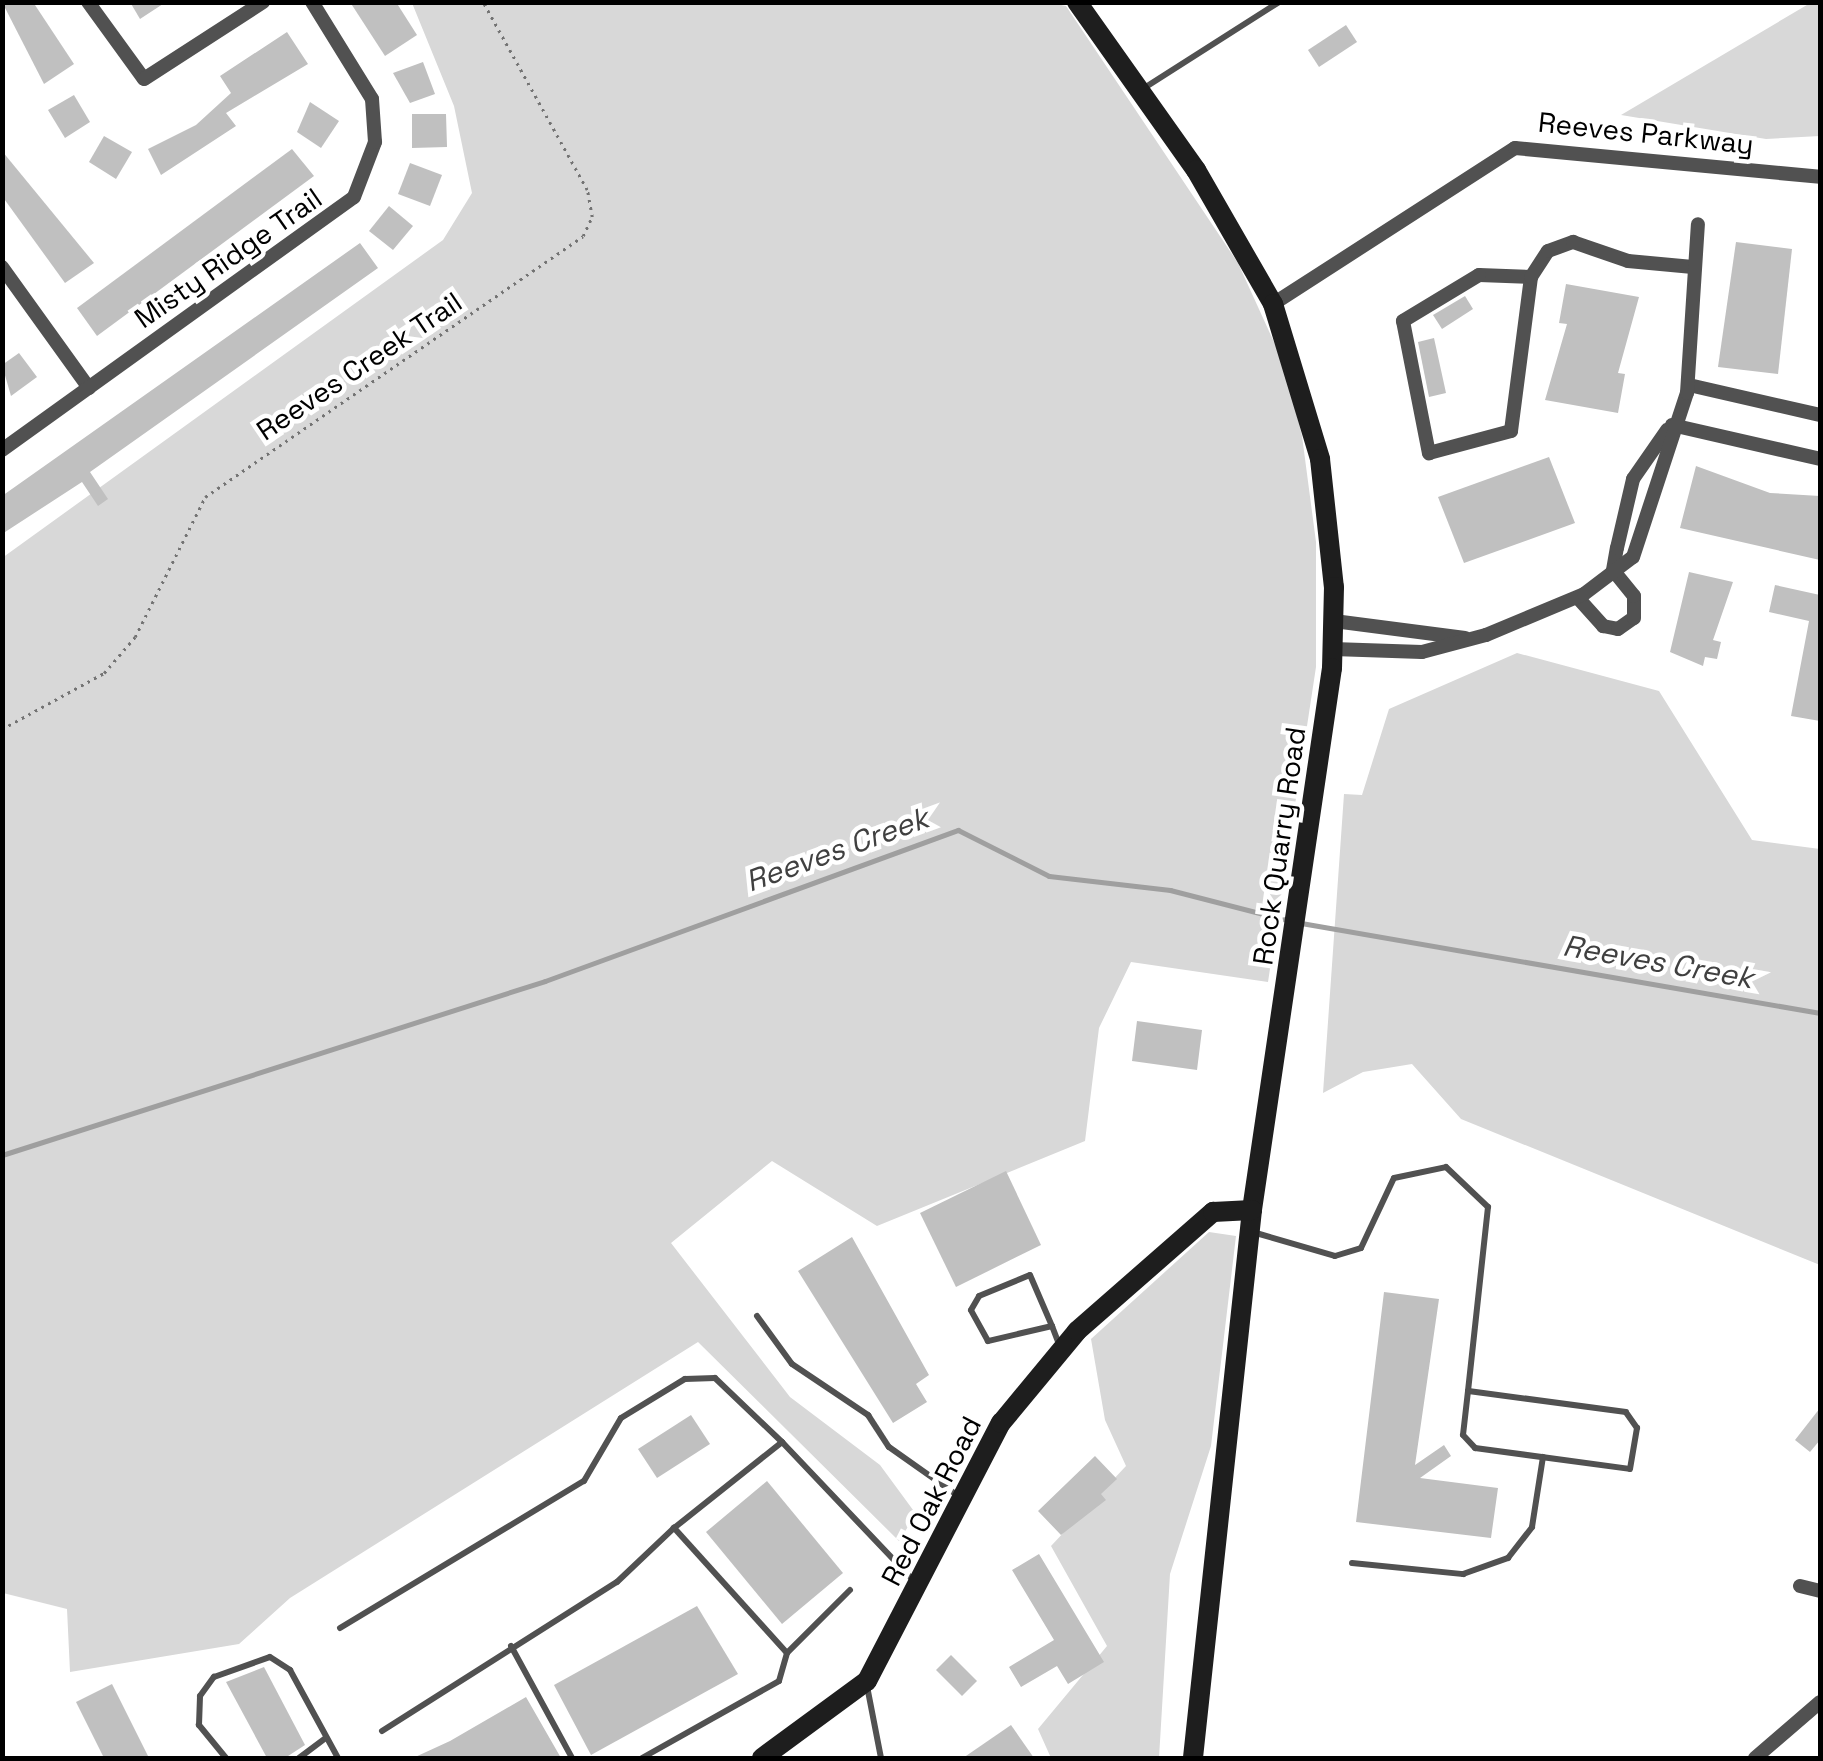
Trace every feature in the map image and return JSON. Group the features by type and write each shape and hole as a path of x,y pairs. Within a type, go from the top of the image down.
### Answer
{"street":[{"path":"88,2 144,79 263,2"},
{"name":"Misty Ridge Trail","path":"2,450 333,216 367,177 372,99 312,2"},
{"name":"Rock Quarry Road","path":"1080,3 1140,90 1273,304 1320,459 1334,620 1334,649 1252,1210 1193,1758"},
{"name":"Reeves Parkway","path":"1273,304 1516,148 1820,177"},
{"path":"1334,649 1422,652 1466,638 1578,598 1640,546 1672,425 1688,384 1698,224"},
{"path":"1530,277 1479,274 1403,321 1420,438 1436,456 1511,431 1530,277 1548,251 1574,242 1628,261 1693,267"},
{"path":"2,267 88,388"},
{"path":"1688,384 1820,413"},
{"path":"1672,425 1820,458"},
{"path":"1578,598 1603,626 1629,624 1637,602 1614,570 1633,479 1672,425"},
{"path":"1334,620 1466,638"},
{"name":"Red Oak Road","path":"762,1758 867,1681 1001,1423 1062,1349 1172,1241 1213,1212 1252,1210"},
{"path":"1800,1586 1820,1591"},
{"path":"1755,1758 1820,1702"}],"lane":[{"path":"1140,90 1278,2"},
{"path":"1250,1232 1335,1256 1361,1248 1394,1178 1446,1167 1468,1182 1488,1207 1463,1435 1475,1448 1630,1469 1637,1428 1626,1412 1468,1391"},
{"path":"1052,1326 988,1341 971,1310 979,1296 1030,1274 1062,1349"},
{"path":"757,1316 792,1364 868,1414 889,1447 963,1498"},
{"path":"340,1628 584,1480 621,1418 684,1380 715,1378 782,1442 919,1587"},
{"path":"382,1731 617,1582 674,1528 782,1442"},
{"path":"1352,1564 1463,1574 1508,1558 1532,1527 1544,1457"},
{"path":"674,1528 787,1653"},
{"path":"642,1758 778,1681 787,1653 850,1590"},
{"path":"512,1646 572,1758"},
{"path":"226,1758 198,1725 200,1696 245,1661 270,1656 290,1670 338,1758"},
{"path":"867,1681 881,1758"},
{"path":"299,1758 326,1738"}],"path":[{"name":"Reeves Creek Trail","path":"2,729 104,673 135,637 205,498 583,236 592,217 587,190 483,2"}],"shaded area":[{"path":"1046,2 1066,6 1238,263 1284,364 1302,436 1316,542 1316,667 1268,982 1131,962 1099,1028 1085,1141 877,1226 772,1161 671,1243 790,1397 880,1465 916,1514 899,1541 698,1342 290,1598 239,1644 70,1672 67,1609 3,1593 2,558 443,240 472,193 454,106 412,3"},
{"path":"1812,2 1820,3 1820,136 1766,139 1621,115"},
{"path":"1517,653 1659,691 1752,840 1820,849 1820,1265 1461,1119 1412,1064 1363,1072 1323,1093 1344,794 1362,795 1389,709"},
{"path":"1209,1232 1236,1236 1211,1446 1170,1574 1159,1758 1051,1758 1038,1729 1107,1646 1051,1546 1126,1466 1105,1420 1091,1339"}],"building":[{"path":"2,2 33,2 74,64 44,84"},
{"path":"130,2 166,2 140,19"},
{"path":"350,2 396,2 417,35 385,56"},
{"path":"1346,25 1357,42 1319,67 1308,50"},
{"path":"287,32 308,64 226,113 236,126 161,175 148,149 196,125 231,93 220,76"},
{"path":"423,62 435,94 410,103 393,73"},
{"path":"74,95 90,122 65,138 48,110"},
{"path":"310,102 339,121 321,148 297,132"},
{"path":"412,114 446,114 447,147 412,148"},
{"path":"104,136 132,152 116,179 89,162"},
{"path":"292,149 314,176 97,336 77,308"},
{"path":"2,151 94,263 65,283 2,196"},
{"path":"410,163 442,175 430,206 398,194"},
{"path":"389,206 413,226 393,250 369,231"},
{"path":"1736,242 1792,249 1778,374 1718,367"},
{"path":"360,243 378,268 90,472 108,499 98,506 82,482 2,534 2,496"},
{"path":"1566,284 1639,297 1618,373 1625,374 1618,413 1545,400 1567,324 1559,323"},
{"path":"1465,296 1473,309 1442,329 1433,315"},
{"path":"1434,338 1446,393 1429,397 1418,342"},
{"path":"19,353 37,377 11,396 2,365"},
{"path":"1549,457 1575,523 1464,563 1438,497"},
{"path":"1696,466 1770,493 1820,496 1820,560 1680,528"},
{"path":"1689,572 1733,582 1713,640 1721,642 1717,659 1705,657 1703,666 1670,652"},
{"path":"1775,585 1820,595 1820,721 1791,716 1809,621 1769,612"},
{"path":"1137,1021 1202,1030 1197,1070 1132,1061"},
{"path":"1006,1171 1041,1245 956,1287 920,1213"},
{"path":"852,1237 929,1375 916,1384 927,1402 893,1423 798,1271"},
{"path":"1384,1292 1439,1299 1415,1465 1444,1445 1451,1456 1420,1478 1498,1488 1491,1538 1356,1522"},
{"path":"1820,1408 1820,1440 1810,1452 1795,1440"},
{"path":"691,1415 710,1444 657,1478 638,1449"},
{"path":"1095,1456 1117,1479 1101,1494 1106,1500 1061,1535 1038,1511"},
{"path":"767,1481 843,1573 782,1624 706,1532"},
{"path":"1039,1554 1104,1662 1068,1684 1057,1666 1021,1687 1009,1667 1054,1640 1012,1570"},
{"path":"697,1606 738,1674 591,1755 554,1685"},
{"path":"951,1655 977,1681 962,1696 936,1670"},
{"path":"264,1667 305,1745 285,1758 267,1758 226,1682"},
{"path":"112,1684 149,1758 104,1758 76,1702"},
{"path":"526,1697 561,1758 413,1758 450,1741"},
{"path":"1011,1725 1034,1758 963,1758"}],"waterway":[{"name":"Reeves Creek","path":"2,1155 545,981 958,830 1049,876 1170,890 1291,921"},
{"name":"Reeves Creek","path":"1301,923 1820,1013"}]}
